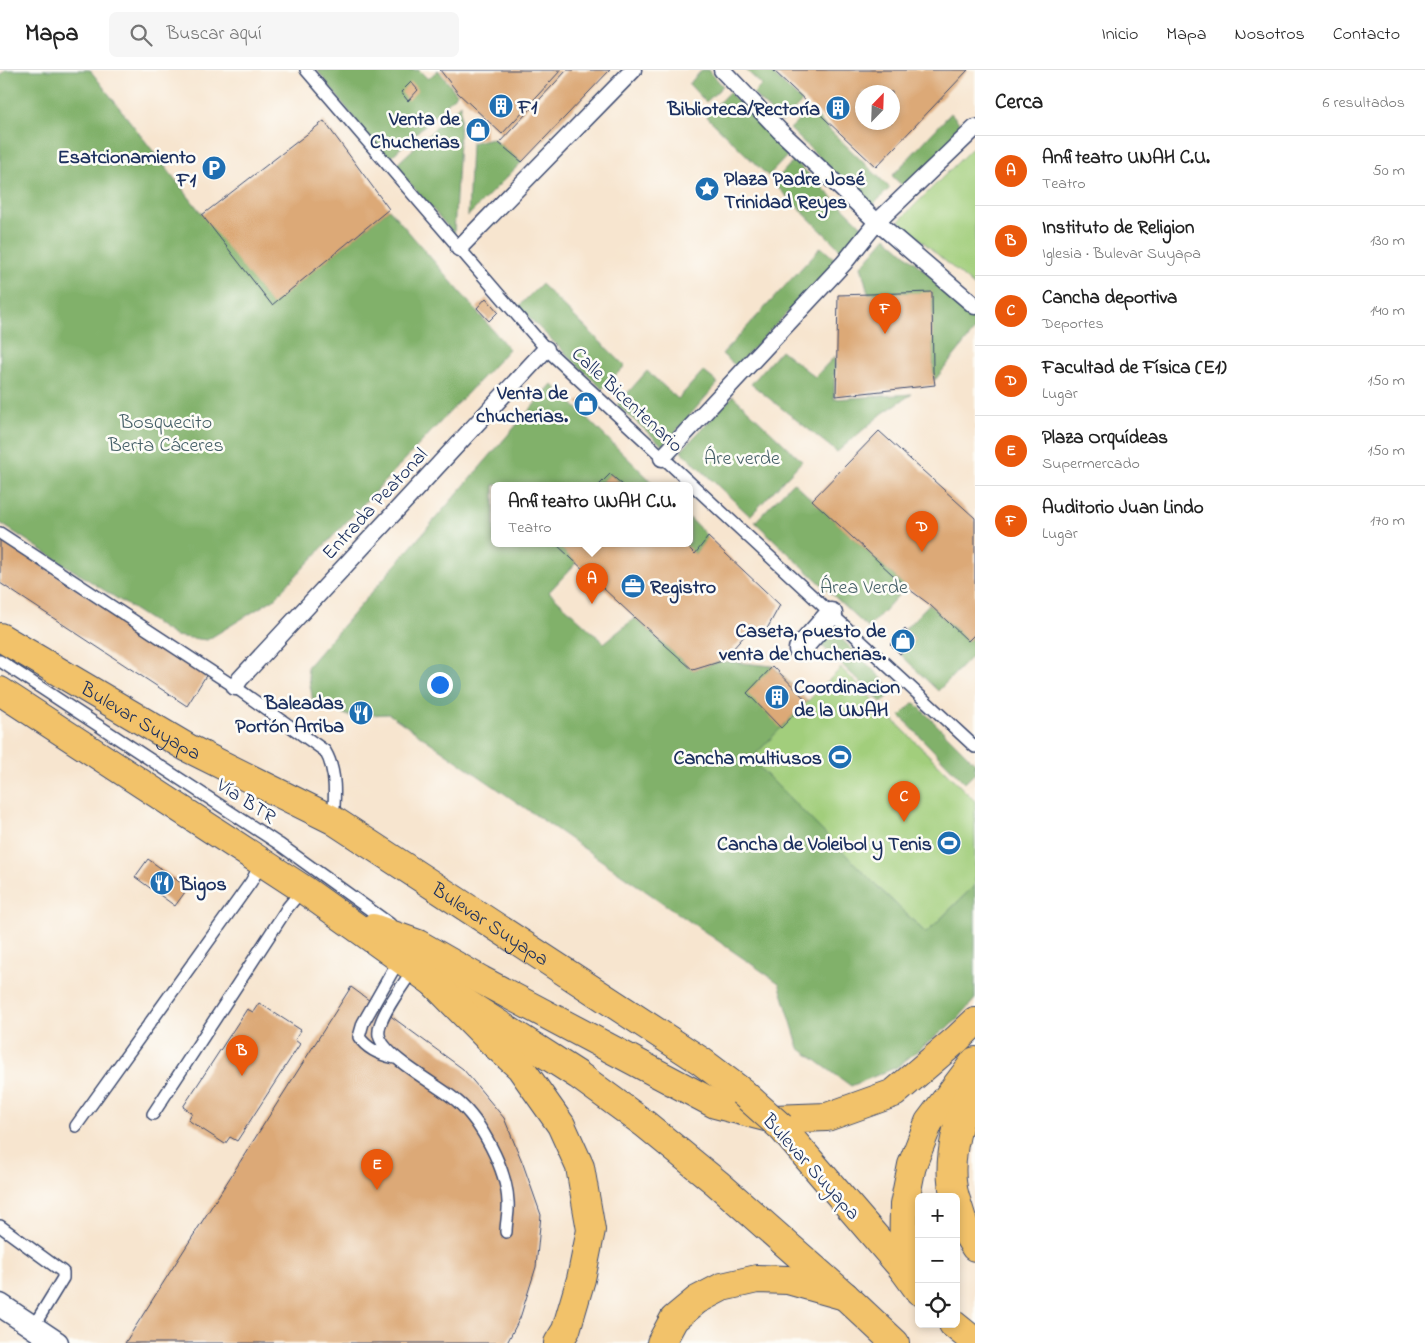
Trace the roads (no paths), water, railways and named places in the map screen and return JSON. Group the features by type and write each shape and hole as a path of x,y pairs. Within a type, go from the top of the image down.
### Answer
{"main road":[{"name":"Bulevar Suyapa","path":"0,637 188,748 333,820 701,1061 742,1092 781,1127 915,1286"},
{"path":"0,691 303,889 344,918 416,963 578,1074 717,1183 845,1296 895,1343"},
{"path":"416,963 482,980 715,1104 773,1119 827,1117 894,1093 975,1022"},
{"path":"416,963 492,1042 520,1067 561,1125 580,1167 591,1230 581,1279 566,1330 558,1343"},
{"path":"903,1269 904,1205 912,1165 929,1122 975,1061"},
{"path":"954,1193 951,1170 954,1140 975,1076"},
{"path":"960,1212 966,1232 975,1247"},
{"path":"660,1343 674,1320 697,1300 722,1287 756,1279 788,1280 845,1296"},
{"path":"946,1328 958,1343"},
{"path":"958,1328 975,1342"}],"street":[{"path":"459,248 633,70"},
{"path":"722,70 780,131 877,222 975,306"},
{"path":"662,458 844,263 877,222 975,128"},
{"name":"Entrada Peatonal","path":"234,687 546,349"},
{"path":"800,649 831,614"},
{"path":"0,1305 57,1343"}],"lane":[{"name":"Calle Bicentenario","path":"306,70 546,349 689,482"},
{"name":"Calle Bicentenario","path":"693,486 975,747"},
{"path":"0,533 234,687 325,751 330,759 335,790 333,820"},
{"name":"Vía BTR","path":"0,661 279,844 416,963"},
{"path":"76,1126 251,882 262,862"},
{"path":"153,1114 288,907 303,889"},
{"path":"397,1058 387,1056 365,1045 359,1037 363,1023 416,963"},
{"path":"416,963 383,1018 379,1034 382,1042 397,1058 457,1100 487,1140 502,1174 508,1201 506,1232"},
{"path":"0,1226 64,1272 63,1278 33,1327"}],"place":[{"name":"F1","path":"501,106"},
{"name":"Biblioteca/Rectoría","path":"838,108"},
{"name":"Venta de Chucherias","path":"478,130"},
{"name":"Esatcionamiento F1","path":"214,168"},
{"name":"Plaza Padre José Trinidad Reyes","path":"707,189"},
{"name":"Auditorio Juan Lindo","path":"885,334"},
{"name":"Venta de chucherias.","path":"586,404"},
{"name":"Facultad de Física (E1)","path":"922,552"},
{"name":"Registro","path":"633,586"},
{"name":"Anfiteatro UNAH C.U.","path":"592,604"},
{"name":"Caseta, puesto de venta de chucherias.","path":"903,641"},
{"name":"Coordinacion de la UNAH","path":"777,697"},
{"name":"Baleadas Portón Arriba","path":"361,713"},
{"name":"Cancha multiusos","path":"840,757"},
{"name":"Cancha deportiva","path":"904,822"},
{"name":"Cancha de Voleibol y Tenis","path":"949,843"},
{"name":"Bigos","path":"162,883"},
{"name":"Instituto de Religion","path":"242,1076"},
{"name":"Plaza Orquídeas","path":"377,1190"}],"park label":[{"name":"Bosquecito Berta Cáceres","path":"166,432"},
{"name":"Áre verde","path":"742,457"},
{"name":"Área Verde","path":"864,586"}]}
